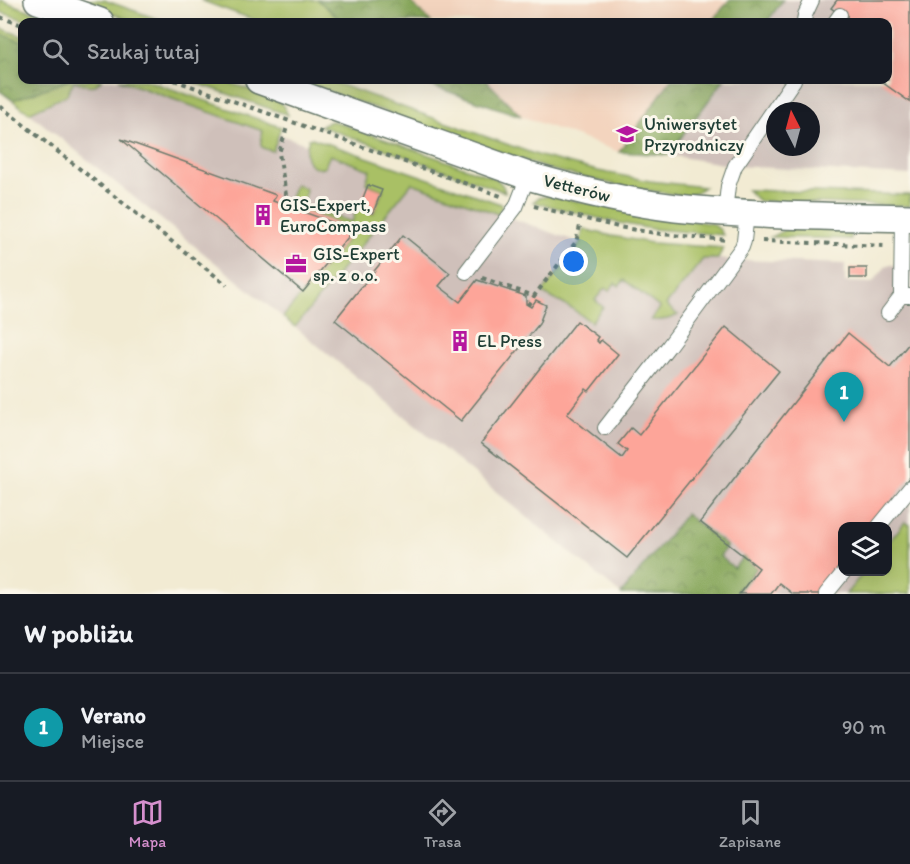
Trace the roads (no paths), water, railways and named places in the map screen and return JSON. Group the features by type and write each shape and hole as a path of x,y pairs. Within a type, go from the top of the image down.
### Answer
{"street":[{"path":"38,0 89,18"},
{"name":"Vetterów","path":"270,84 528,176 630,201 676,208 736,212 906,218"}],"lane":[{"path":"805,18 812,0"},
{"path":"604,428 742,247 744,241 728,186 735,166 791,84"},
{"path":"472,274 516,207 528,176"},
{"path":"888,313 905,296 906,218"},
{"path":"882,522 910,488"},
{"path":"826,594 841,576"}],"place":[{"name":"Uniwersytet Przyrodniczy","path":"627,134"},
{"name":"GIS-Expert, EuroCompass","path":"263,215"},
{"name":"GIS-Expert sp. z o.o.","path":"296,264"},
{"name":"EL Press","path":"460,341"},
{"name":"Verano","path":"844,422"}]}
